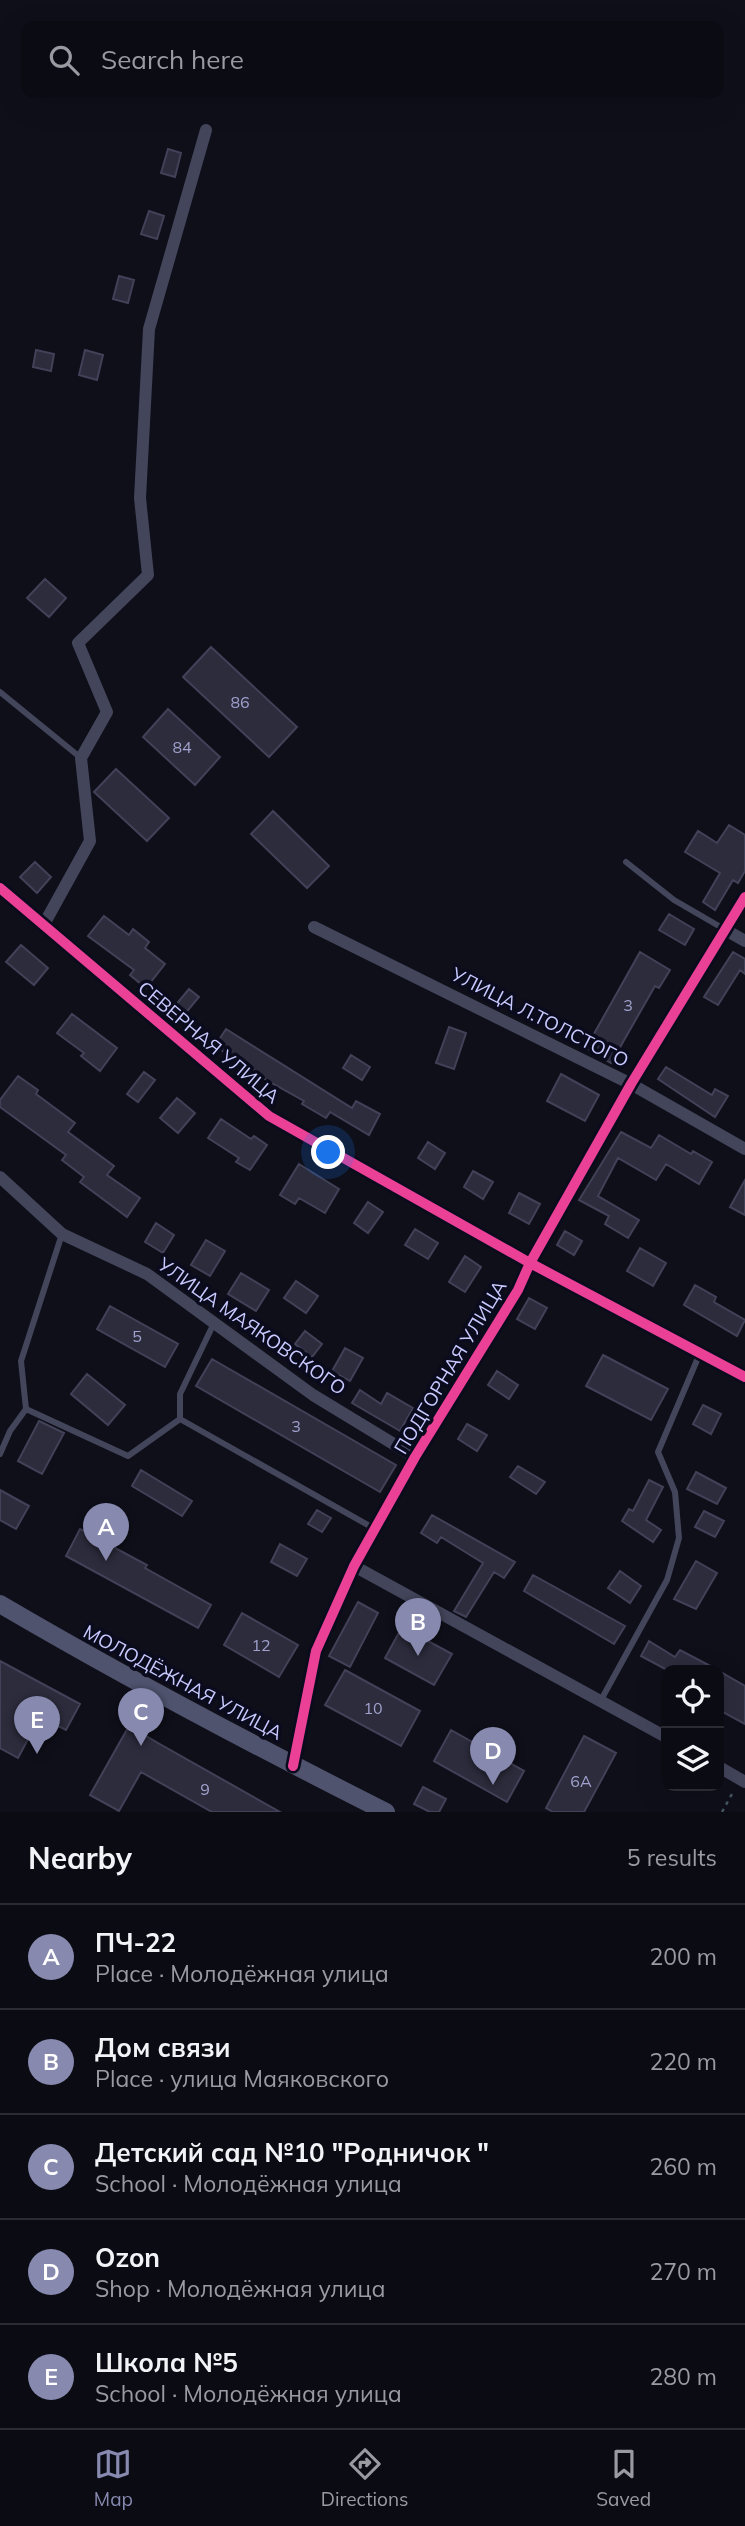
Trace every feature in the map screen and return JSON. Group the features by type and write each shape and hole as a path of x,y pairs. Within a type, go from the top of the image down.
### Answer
{"street":[{"path":"43,926 90,841 81,758 107,712 78,643 148,575 140,498 149,329 206,130"},
{"name":"СЕВЕРНАЯ УЛИЦА","path":"0,888 269,1116 530,1263 745,1377"},
{"name":"ПОДГОРНАЯ УЛИЦА","path":"293,1766 316,1651 354,1566 415,1457 519,1290 530,1263 631,1084 745,897"},
{"name":"УЛИЦА Л.ТОЛСТОГО","path":"314,927 631,1084 745,1149"},
{"path":"724,929 745,942"},
{"name":"УЛИЦА МАЯКОВСКОГО","path":"0,1177 62,1234 147,1274 313,1395 415,1457"},
{"path":"354,1566 661,1734"},
{"name":"МОЛОДЁЖНАЯ УЛИЦА","path":"0,1604 293,1766 386,1812"},
{"path":"724,1770 743,1781"}],"lane":[{"path":"0,692 81,758"},
{"path":"626,862 674,900 724,929"},
{"path":"0,1454 10,1431 26,1409 21,1360 62,1234"},
{"path":"180,1419 180,1394 214,1323"},
{"path":"601,1700 667,1580 680,1538 675,1492 658,1452 700,1353"},
{"path":"26,1409 128,1456 180,1419"},
{"path":"180,1419 375,1529"}],"path":[{"path":"722,1812 743,1781"}],"building":[{"path":"168,149 181,153 175,177 161,173"},
{"path":"149,211 164,216 157,239 141,234"},
{"path":"119,276 134,280 128,303 113,299"},
{"path":"36,350 54,354 51,371 33,367"},
{"path":"85,350 103,355 97,380 79,375"},
{"path":"45,579 66,598 49,617 27,598"},
{"path":"211,647 297,727 269,757 183,677"},
{"path":"168,709 220,757 195,785 143,737"},
{"path":"116,769 169,818 147,841 94,792"},
{"path":"273,811 329,866 307,888 251,834"},
{"path":"729,825 745,835 745,871 738,883 733,880 715,910 703,902 720,873 685,852 698,831 717,843"},
{"path":"35,862 51,877 37,893 20,877"},
{"path":"669,914 694,929 685,945 659,930"},
{"path":"104,916 129,935 133,929 149,942 145,948 165,964 146,988 130,975 134,970 88,936"},
{"path":"21,945 48,968 34,985 6,962"},
{"path":"640,952 670,970 659,988 655,986 611,1063 586,1048"},
{"path":"733,952 745,959 745,974 740,970 718,1005 704,997"},
{"path":"189,989 199,997 179,1021 169,1013"},
{"path":"72,1014 117,1048 100,1071 81,1056 84,1053 57,1033"},
{"path":"449,1027 466,1033 454,1069 436,1063"},
{"path":"226,1029 352,1108 356,1101 380,1114 369,1135 330,1112 326,1118 302,1104 304,1101 243,1067 244,1065 215,1046"},
{"path":"351,1055 370,1067 362,1080 343,1068"},
{"path":"666,1067 712,1095 715,1089 728,1096 715,1117 658,1079"},
{"path":"144,1072 155,1080 138,1102 127,1094"},
{"path":"561,1074 599,1095 585,1121 547,1101"},
{"path":"18,1076 38,1090 36,1094 75,1123 68,1132 114,1166 107,1175 140,1198 127,1217 80,1182 84,1177 62,1160 66,1155 0,1107 0,1100"},
{"path":"177,1098 195,1113 178,1133 160,1118"},
{"path":"221,1119 251,1139 254,1136 267,1145 250,1170 236,1162 239,1158 208,1138"},
{"path":"621,1132 651,1148 659,1135 691,1154 693,1151 712,1162 699,1184 666,1164 656,1180 618,1158 598,1196 639,1220 628,1238 605,1224 609,1216 579,1200"},
{"path":"428,1142 445,1153 435,1169 418,1158"},
{"path":"299,1164 339,1189 325,1213 299,1198 295,1204 280,1195"},
{"path":"473,1171 493,1182 483,1199 464,1187"},
{"path":"745,1180 745,1215 730,1207"},
{"path":"519,1193 540,1204 529,1224 509,1213"},
{"path":"368,1202 383,1212 368,1233 354,1223"},
{"path":"156,1223 174,1235 163,1253 145,1242"},
{"path":"415,1229 438,1243 428,1259 405,1245"},
{"path":"565,1231 582,1241 574,1255 557,1245"},
{"path":"206,1240 225,1251 210,1276 191,1265"},
{"path":"640,1248 666,1263 653,1286 627,1271"},
{"path":"465,1256 481,1267 465,1292 449,1282"},
{"path":"241,1273 269,1290 256,1311 228,1294"},
{"path":"296,1281 318,1296 306,1313 284,1298"},
{"path":"695,1285 716,1297 714,1302 745,1320 737,1336 684,1305"},
{"path":"529,1298 547,1308 535,1329 517,1319"},
{"path":"110,1306 178,1344 165,1367 97,1329"},
{"path":"305,1331 322,1344 312,1357 295,1344"},
{"path":"345,1348 363,1358 350,1381 332,1371"},
{"path":"603,1355 668,1389 651,1420 586,1386"},
{"path":"212,1359 396,1465 380,1492 196,1386"},
{"path":"497,1371 518,1385 509,1399 488,1385"},
{"path":"87,1374 125,1405 108,1425 71,1394"},
{"path":"360,1390 381,1404 387,1393 413,1408 400,1431 352,1403"},
{"path":"703,1405 721,1414 711,1434 693,1424"},
{"path":"39,1421 64,1433 42,1474 18,1461"},
{"path":"467,1424 487,1435 477,1451 458,1439"},
{"path":"518,1466 545,1482 536,1494 510,1477"},
{"path":"141,1470 192,1501 182,1516 132,1486"},
{"path":"696,1472 726,1488 717,1504 687,1489"},
{"path":"649,1480 663,1487 646,1520 661,1530 653,1542 622,1521 629,1509 633,1511"},
{"path":"0,1490 29,1506 16,1529 0,1520"},
{"path":"317,1510 331,1518 322,1532 308,1524"},
{"path":"704,1511 724,1521 715,1537 695,1527"},
{"path":"432,1515 515,1562 504,1578 494,1572 466,1617 454,1611 483,1563 441,1537 437,1543 421,1533"},
{"path":"80,1529 147,1565 145,1568 211,1605 198,1628 66,1556"},
{"path":"280,1544 307,1559 297,1576 271,1562"},
{"path":"696,1561 717,1573 696,1609 674,1599"},
{"path":"620,1571 641,1586 630,1603 608,1588"},
{"path":"533,1575 625,1626 614,1644 524,1591"},
{"path":"358,1602 378,1613 350,1667 329,1656"},
{"path":"242,1613 298,1645 279,1677 224,1645"},
{"path":"402,1627 452,1654 434,1685 385,1658"},
{"path":"649,1641 675,1657 680,1650 708,1665 661,1667 641,1656"},
{"path":"0,1661 80,1704 66,1730 40,1717 18,1758 0,1748"},
{"path":"345,1670 420,1711 401,1746 325,1705"},
{"path":"724,1674 745,1686 745,1724 724,1713"},
{"path":"129,1726 280,1812 212,1812 141,1772 119,1811 90,1795"},
{"path":"451,1730 524,1771 507,1802 434,1761"},
{"path":"584,1736 616,1753 584,1812 553,1812 546,1808"},
{"path":"423,1787 446,1799 439,1812 430,1812 414,1804"}],"cycle path":[{"path":"0,888 269,1116 530,1263 745,1377"},
{"path":"293,1766 316,1651 354,1566 415,1457 518,1290 530,1263 631,1084 745,897"}],"place":[{"name":"ПЧ-22","path":"106,1561"},
{"name":"Дом связи","path":"418,1656"},
{"name":"Детский сад №10 \"Родничок \"","path":"141,1746"},
{"name":"Школа №5","path":"37,1754"},
{"name":"Ozon","path":"493,1785"}]}
